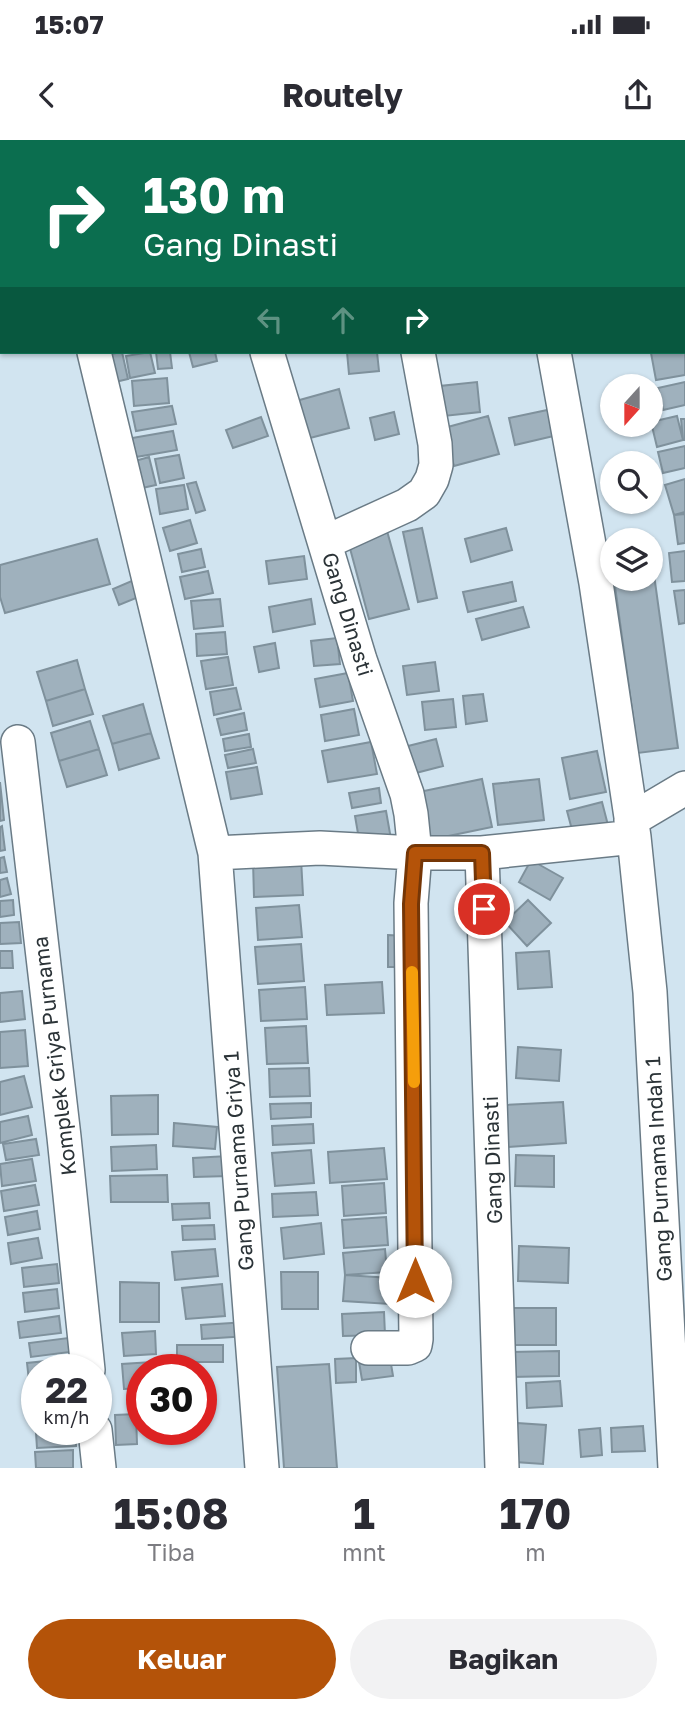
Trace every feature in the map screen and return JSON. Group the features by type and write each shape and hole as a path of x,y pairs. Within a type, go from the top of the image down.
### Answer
{"street":[{"name":"Gang Purnama Griya 1","path":"94,354 215,853 262,1468"},
{"name":"Gang Dinasti","path":"268,354 360,660 407,794 415,853 411,904 416,1339 415,1345 408,1348 368,1348"},
{"path":"326,542 407,505 424,493 432,479 436,465 435,444 418,354"},
{"path":"554,354 596,583 632,828"},
{"name":"Komplek Griya Purnama","path":"18,742 86,1354"},
{"path":"215,853 320,848 482,853 632,828 685,788"},
{"name":"Gang Purnama Indah 1","path":"632,828 639,870 650,992 674,1468"},
{"name":"Gang Dinasti","path":"482,853 502,1468"},
{"path":"97,1445 99,1468"}],"building":[{"path":"122,354 128,379 111,383 105,355"},
{"path":"150,354 155,373 130,378 126,356"},
{"path":"156,354 170,354 172,368 158,369"},
{"path":"190,354 215,354 217,361 193,367"},
{"path":"347,354 377,354 379,371 349,374"},
{"path":"651,354 685,354 685,375 663,379 663,374 655,374"},
{"path":"167,378 169,403 134,406 132,381"},
{"path":"477,382 480,412 444,416 440,386"},
{"path":"685,382 685,405 663,410 663,387"},
{"path":"339,389 349,428 306,439 296,401"},
{"path":"172,406 176,424 136,431 132,412"},
{"path":"552,409 558,435 515,445 509,418"},
{"path":"394,412 399,434 375,440 370,418"},
{"path":"488,416 499,454 454,466 444,428"},
{"path":"677,416 683,440 657,447 655,438 663,438 663,419"},
{"path":"261,417 268,436 233,448 226,430"},
{"path":"681,419 685,419 685,440 683,440"},
{"path":"173,431 177,450 136,457 132,438"},
{"path":"685,446 685,468 663,473 662,451"},
{"path":"179,455 184,478 160,483 155,459"},
{"path":"149,457 156,485 142,488 135,461"},
{"path":"685,479 685,512 674,515 665,485"},
{"path":"196,482 205,510 196,513 187,484"},
{"path":"184,485 188,509 160,514 156,489"},
{"path":"685,514 685,543 678,544 674,515"},
{"path":"190,520 197,543 170,551 163,528"},
{"path":"422,528 437,598 418,602 403,532"},
{"path":"506,528 512,550 471,562 465,539"},
{"path":"387,531 409,609 369,619 348,541"},
{"path":"97,539 110,584 5,613 0,597 0,565"},
{"path":"201,549 205,567 182,572 178,554"},
{"path":"685,551 685,581 672,582 669,553"},
{"path":"304,556 307,579 269,584 266,561"},
{"path":"208,571 213,593 185,599 180,577"},
{"path":"134,580 141,596 119,605 113,589"},
{"path":"512,582 516,601 468,612 463,592"},
{"path":"685,590 685,623 679,624 674,591"},
{"path":"616,591 656,591 678,748 638,753"},
{"path":"220,599 223,626 194,629 191,601"},
{"path":"311,599 315,624 273,632 269,607"},
{"path":"523,607 529,627 482,640 476,619"},
{"path":"225,632 227,654 197,656 196,634"},
{"path":"337,638 340,664 314,666 311,641"},
{"path":"275,643 279,668 259,672 254,647"},
{"path":"228,657 233,685 206,689 201,661"},
{"path":"77,660 85,689 46,701 37,672"},
{"path":"435,662 439,691 407,695 403,666"},
{"path":"348,673 353,701 320,707 315,679"},
{"path":"236,688 241,709 214,715 210,692"},
{"path":"85,689 93,714 53,726 46,701"},
{"path":"483,694 487,721 466,724 463,696"},
{"path":"453,699 456,727 425,730 422,702"},
{"path":"143,704 151,733 112,744 103,716"},
{"path":"354,709 359,735 325,741 321,715"},
{"path":"244,713 247,730 221,735 217,719"},
{"path":"90,721 99,749 59,761 51,733"},
{"path":"151,733 159,758 119,770 112,744"},
{"path":"249,734 251,747 225,751 223,739"},
{"path":"436,739 443,766 412,774 404,747"},
{"path":"371,742 377,774 328,782 322,751"},
{"path":"99,749 107,775 67,787 59,761"},
{"path":"253,749 256,763 228,768 225,755"},
{"path":"597,751 606,792 570,799 562,758"},
{"path":"257,767 262,794 231,799 226,772"},
{"path":"482,779 492,827 429,840 419,792"},
{"path":"539,779 544,820 498,825 493,784"},
{"path":"0,782 4,820 0,821"},
{"path":"379,788 381,803 352,808 349,793"},
{"path":"602,802 610,833 575,841 567,811"},
{"path":"386,811 391,839 360,845 355,816"},
{"path":"2,826 5,850 0,851 0,827"},
{"path":"4,857 7,872 0,873 0,858"},
{"path":"301,859 303,895 254,897 253,861"},
{"path":"531,860 563,878 550,900 519,882"},
{"path":"7,878 11,894 0,897 0,880"},
{"path":"13,900 14,915 0,917 0,901"},
{"path":"528,900 551,923 527,946 505,922"},
{"path":"299,905 302,937 258,940 256,908"},
{"path":"19,922 21,943 0,944 0,923"},
{"path":"388,935 405,936 404,967 388,967"},
{"path":"301,944 304,981 258,984 255,947"},
{"path":"0,951 12,951 13,968 0,968"},
{"path":"549,951 552,987 518,989 516,953"},
{"path":"382,982 384,1013 327,1015 325,985"},
{"path":"305,987 307,1019 261,1021 259,990"},
{"path":"22,991 25,1019 0,1022 0,993"},
{"path":"306,1026 308,1063 267,1064 265,1028"},
{"path":"25,1030 28,1066 0,1068 0,1032"},
{"path":"518,1047 561,1050 559,1081 516,1078"},
{"path":"309,1068 310,1096 270,1097 269,1069"},
{"path":"24,1076 32,1107 0,1115 0,1082"},
{"path":"158,1095 158,1134 112,1135 111,1096"},
{"path":"563,1102 566,1143 508,1147 505,1105"},
{"path":"311,1103 311,1117 271,1119 270,1104"},
{"path":"28,1116 32,1135 0,1143 0,1122"},
{"path":"174,1123 217,1127 215,1149 173,1146"},
{"path":"313,1124 314,1143 273,1145 272,1126"},
{"path":"36,1139 39,1155 6,1160 3,1144"},
{"path":"156,1145 157,1169 112,1171 111,1147"},
{"path":"384,1148 387,1179 330,1183 328,1152"},
{"path":"311,1150 314,1183 275,1186 272,1153"},
{"path":"516,1155 554,1156 554,1187 515,1186"},
{"path":"228,1156 229,1176 194,1177 193,1158"},
{"path":"32,1159 36,1181 2,1186 0,1164"},
{"path":"167,1175 168,1202 111,1202 110,1176"},
{"path":"384,1183 386,1213 344,1216 342,1186"},
{"path":"35,1185 39,1205 4,1211 1,1191"},
{"path":"316,1192 318,1215 273,1217 272,1194"},
{"path":"209,1203 210,1218 173,1220 172,1204"},
{"path":"37,1211 40,1229 8,1235 5,1217"},
{"path":"386,1217 388,1245 344,1248 342,1220"},
{"path":"321,1223 324,1254 284,1259 281,1228"},
{"path":"214,1225 215,1239 183,1240 182,1226"},
{"path":"38,1238 42,1258 11,1264 8,1243"},
{"path":"519,1246 569,1248 568,1283 518,1281"},
{"path":"215,1249 218,1276 175,1280 172,1252"},
{"path":"385,1249 387,1272 345,1275 343,1253"},
{"path":"57,1264 59,1283 24,1287 22,1268"},
{"path":"281,1272 318,1272 318,1309 282,1309"},
{"path":"345,1275 391,1278 390,1304 343,1301"},
{"path":"120,1282 159,1283 159,1322 120,1322"},
{"path":"222,1284 225,1316 186,1319 182,1288"},
{"path":"57,1289 59,1308 25,1312 23,1293"},
{"path":"508,1308 556,1308 556,1345 509,1345"},
{"path":"384,1312 385,1335 343,1336 342,1314"},
{"path":"59,1316 61,1333 20,1338 18,1322"},
{"path":"247,1322 248,1336 202,1339 201,1325"},
{"path":"155,1331 156,1354 124,1356 122,1333"},
{"path":"68,1338 70,1352 31,1354 29,1343"},
{"path":"177,1345 223,1345 223,1362 217,1362 217,1354 177,1354"},
{"path":"559,1351 559,1376 511,1377 511,1352"},
{"path":"356,1358 356,1382 336,1383 335,1359"},
{"path":"390,1358 393,1376 362,1380 359,1362"},
{"path":"122,1364 126,1364 126,1389 124,1389"},
{"path":"329,1364 337,1468 284,1468 277,1367"},
{"path":"560,1381 562,1406 527,1408 526,1383"},
{"path":"126,1414 126,1445 116,1445 115,1415"},
{"path":"517,1423 546,1425 543,1464 515,1462"},
{"path":"643,1426 645,1451 612,1452 611,1428"},
{"path":"600,1428 602,1455 581,1457 579,1430"},
{"path":"37,1445 76,1445 76,1446 37,1448"},
{"path":"73,1450 73,1468 36,1468 35,1452"}],"slow traffic":[{"path":"412,972 414,1082"}],"route":[{"path":"415,1281 411,904 415,853 482,853 484,909"}]}
